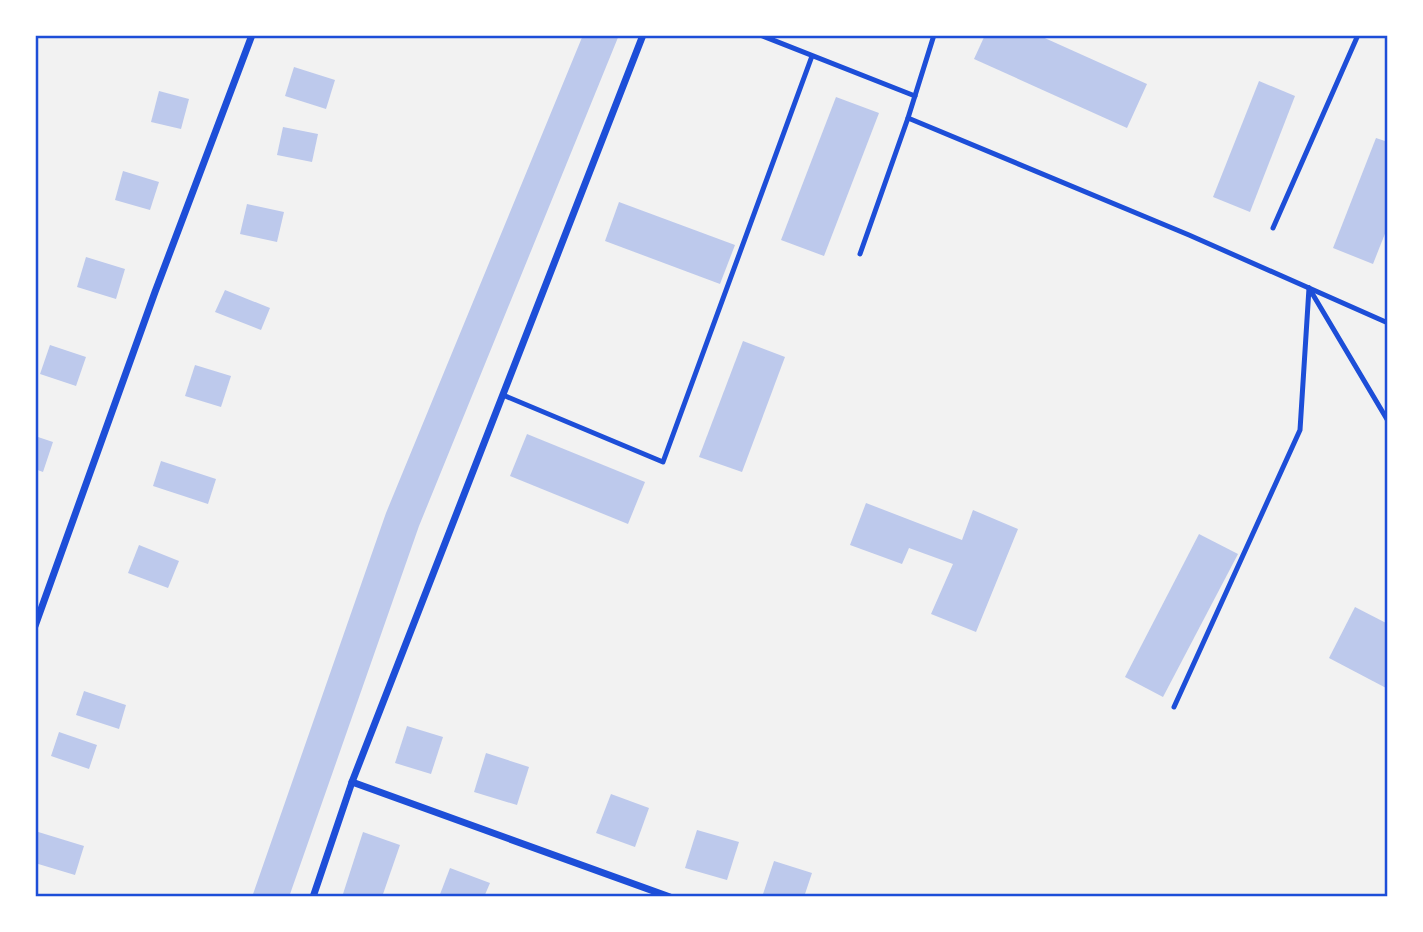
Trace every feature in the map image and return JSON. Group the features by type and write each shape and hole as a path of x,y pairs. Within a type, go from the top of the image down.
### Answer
{"street":[{"path":"35,626 155,292 252,35"},
{"path":"313,897 352,782 643,35"},
{"path":"352,782 670,897"}],"lane":[{"path":"760,35 915,96"},
{"path":"860,254 934,35"},
{"path":"1273,228 1358,35"},
{"path":"503,395 663,461 812,55"},
{"path":"908,118 1189,235 1388,323"},
{"path":"1310,288 1388,421"},
{"path":"1174,708 1300,430 1310,288"}],"building":[{"path":"583,35 619,35 419,526 289,897 252,897 386,513"},
{"path":"985,35 1038,35 1147,84 1127,128 974,59"},
{"path":"294,67 335,80 326,109 285,96"},
{"path":"1259,81 1295,96 1250,212 1213,197"},
{"path":"159,91 189,99 181,129 151,122"},
{"path":"836,97 879,113 824,256 781,240"},
{"path":"283,127 318,134 312,162 277,155"},
{"path":"1376,138 1388,142 1388,226 1373,264 1333,248"},
{"path":"123,171 159,182 150,210 115,200"},
{"path":"619,202 735,245 720,284 605,241"},
{"path":"247,204 284,212 277,242 240,234"},
{"path":"86,257 125,269 116,299 77,287"},
{"path":"225,290 270,308 261,330 215,312"},
{"path":"743,341 785,357 742,472 699,457"},
{"path":"50,345 86,357 76,386 40,374"},
{"path":"195,365 231,376 221,407 185,396"},
{"path":"527,434 645,482 628,524 510,476"},
{"path":"35,436 53,442 43,472 35,469"},
{"path":"161,461 216,479 208,504 153,486"},
{"path":"866,503 962,540 973,510 1018,529 976,632 931,614 953,564 909,548 902,564 850,545"},
{"path":"1199,534 1238,554 1163,697 1125,677"},
{"path":"139,545 179,561 168,588 128,573"},
{"path":"1355,607 1388,624 1388,689 1329,658"},
{"path":"84,691 126,705 119,729 76,715"},
{"path":"407,726 443,737 431,774 395,763"},
{"path":"59,732 97,745 89,769 51,756"},
{"path":"486,753 529,767 517,805 474,792"},
{"path":"611,794 649,808 635,847 596,833"},
{"path":"697,830 739,842 727,880 685,868"},
{"path":"35,831 84,846 75,875 35,863"},
{"path":"363,832 400,845 382,897 342,897"},
{"path":"774,861 812,873 804,897 762,897"},
{"path":"450,868 490,883 484,897 439,897"}]}
